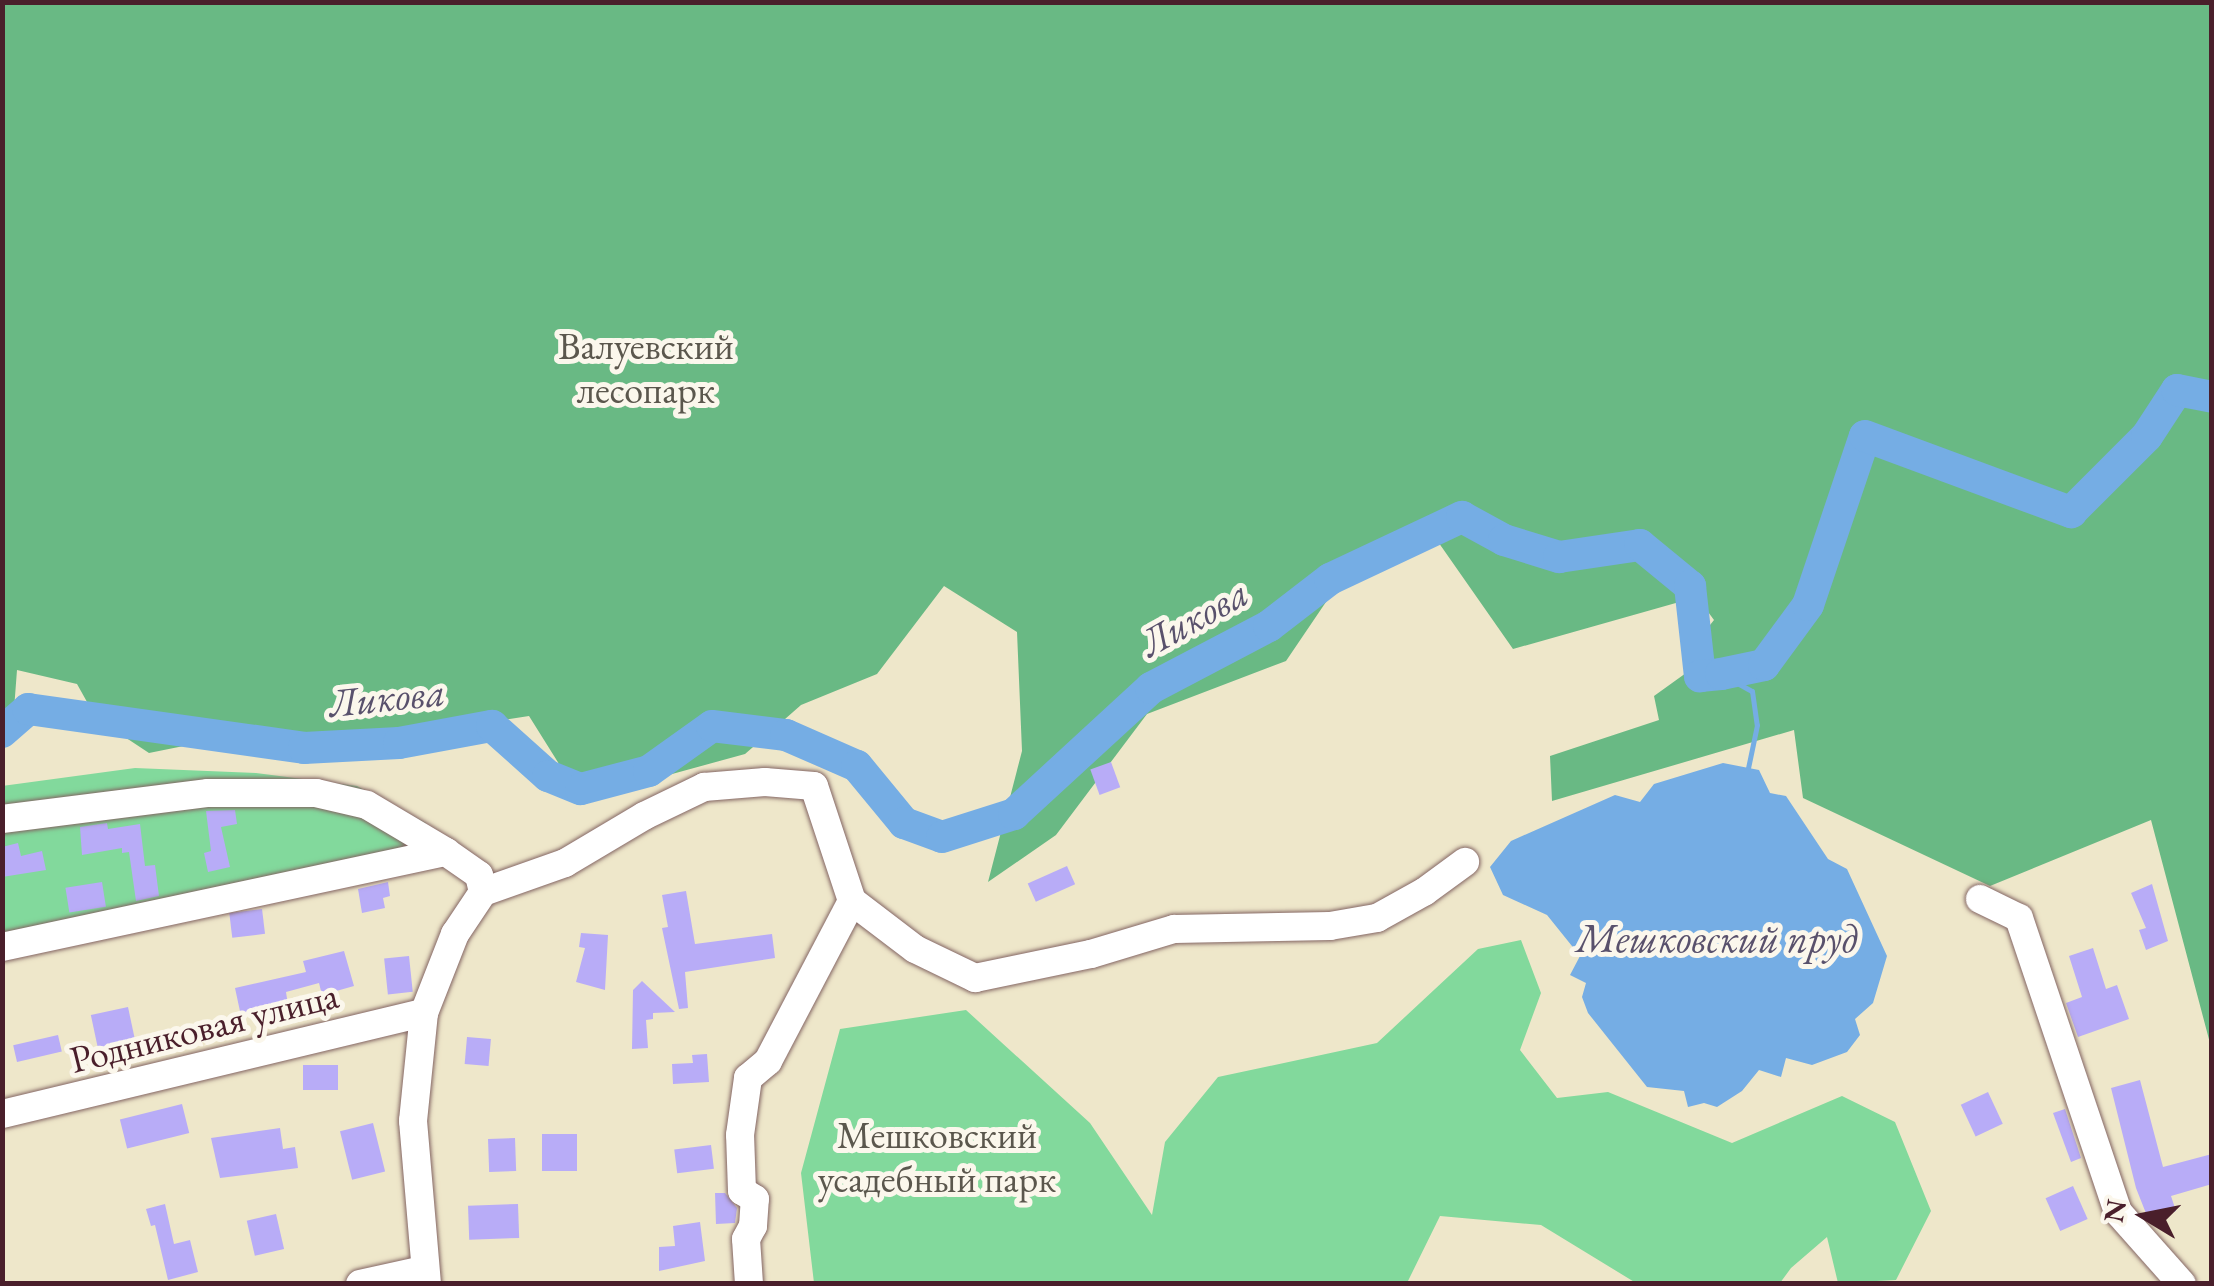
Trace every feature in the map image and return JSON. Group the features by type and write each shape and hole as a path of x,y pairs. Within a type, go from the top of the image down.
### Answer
{"street":[{"path":"360,1284 426,1277 413,1122 424,1013 455,934 483,892 565,863 644,816 704,787 765,782 814,786 852,901 915,949 975,978 1091,954 1174,929 1330,926 1376,918 1424,892 1465,862"},
{"path":"2,819 208,792 316,793 367,805 479,876 483,892"},
{"path":"2,947 446,852"},
{"path":"1980,899 2019,918 2118,1212 2182,1284"},
{"path":"749,1284 746,1239 753,1226 755,1199 742,1190 740,1135 748,1078 768,1061 852,901"},
{"name":"Родниковая улица","path":"2,1114 424,1013"}],"green space":[{"name":"Валуевский лесопарк","path":"3,3 2211,3 2211,1047 2151,820 1990,886 1803,798 1794,730 1552,801 1550,756 1659,720 1654,696 1686,673 1687,654 1714,620 1697,597 1513,649 1427,526 1351,565 1286,661 1147,714 1056,835 988,882 1022,751 1017,632 944,586 877,674 801,705 745,754 581,799 529,716 362,742 238,735 149,753 96,718 77,684 17,670 12,736 3,743"},
{"path":"135,768 256,773 357,786 426,823 423,856 3,943 2,786"},
{"name":"Мешковский усадебный парк","path":"1521,940 1541,993 1520,1050 1557,1098 1608,1092 1732,1143 1842,1096 1895,1122 1931,1211 1896,1280 1838,1283 1827,1237 1791,1268 1780,1283 1636,1283 1541,1225 1440,1216 1407,1283 814,1283 801,1173 840,1029 966,1010 1090,1123 1152,1215 1165,1142 1218,1077 1377,1043 1478,949"}],"water":[{"name":"Мешковский пруд","path":"1723,763 1759,770 1770,793 1786,796 1828,859 1847,869 1887,956 1873,1003 1855,1019 1860,1035 1847,1052 1812,1065 1786,1058 1781,1077 1759,1070 1742,1091 1717,1107 1704,1103 1688,1107 1684,1091 1647,1087 1588,1013 1582,997 1586,983 1570,975 1580,956 1547,915 1503,895 1490,867 1511,841 1615,795 1640,802 1654,784"}],"building":[{"path":"1111,762 1120,787 1100,795 1090,770"},
{"path":"235,810 237,824 221,827 230,867 208,872 204,853 211,851 206,811"},
{"path":"107,823 108,829 140,824 145,866 155,865 159,896 136,901 129,852 122,853 122,848 82,855 80,827"},
{"path":"18,843 21,856 42,851 46,870 2,877 2,847"},
{"path":"1067,866 1075,884 1036,902 1028,883"},
{"path":"102,882 106,907 69,912 65,888"},
{"path":"388,882 390,896 383,898 385,908 362,913 358,889"},
{"path":"2152,884 2168,941 2146,950 2139,930 2146,928 2131,893"},
{"path":"686,891 695,944 772,934 775,958 685,972 688,1008 679,1009 662,928 668,927 662,895"},
{"path":"262,909 265,934 232,938 229,913"},
{"path":"581,933 608,935 605,990 576,982 585,948 579,947"},
{"path":"2093,948 2106,989 2117,985 2129,1019 2078,1037 2066,1003 2082,997 2069,956"},
{"path":"344,951 354,986 322,995 319,983 286,992 288,1005 241,1016 235,988 306,972 303,961"},
{"path":"409,956 413,992 388,994 384,959"},
{"path":"642,981 675,1012 653,1013 653,1019 646,1020 648,1048 632,1049 633,990"},
{"path":"128,1007 137,1048 100,1056 91,1015"},
{"path":"58,1035 62,1052 17,1062 13,1045"},
{"path":"467,1037 491,1039 489,1066 465,1064"},
{"path":"707,1054 709,1082 673,1084 672,1064 693,1063 692,1055"},
{"path":"303,1065 338,1065 338,1090 303,1090"},
{"path":"2140,1080 2163,1167 2212,1154 2212,1184 2171,1196 2176,1211 2149,1221 2136,1188 2111,1088"},
{"path":"1988,1092 2003,1124 1976,1136 1961,1105"},
{"path":"182,1104 189,1133 127,1149 120,1119"},
{"path":"2065,1109 2081,1158 2071,1162 2053,1113"},
{"path":"373,1123 385,1172 352,1180 340,1131"},
{"path":"280,1128 283,1149 295,1147 298,1168 220,1178 211,1138"},
{"path":"542,1134 577,1134 577,1171 542,1171"},
{"path":"515,1138 516,1171 489,1172 488,1139"},
{"path":"711,1145 714,1169 677,1173 674,1150"},
{"path":"2073,1186 2088,1219 2060,1231 2046,1198"},
{"path":"715,1193 725,1193 737,1208 735,1223 716,1224"},
{"path":"165,1204 174,1244 190,1240 198,1272 168,1280 155,1225 151,1226 146,1209"},
{"path":"518,1204 519,1238 469,1240 468,1206"},
{"path":"276,1214 284,1249 255,1256 247,1221"},
{"path":"700,1222 705,1261 659,1271 659,1247 675,1246 673,1226"}],"waterway":[{"name":"Ликова","path":"2,732 28,709 304,748 399,743 492,726 548,776 581,789 649,771 712,726 786,735 857,766 904,823 942,837 1014,814 1151,688 1269,626 1330,579 1462,517 1504,540 1559,557 1640,545 1690,586 1700,676 1721,674 1764,665 1808,605 1865,436 2071,512 2147,436 2177,390 2212,397"},
{"path":"1721,674 1752,691 1757,725 1748,768"}]}
